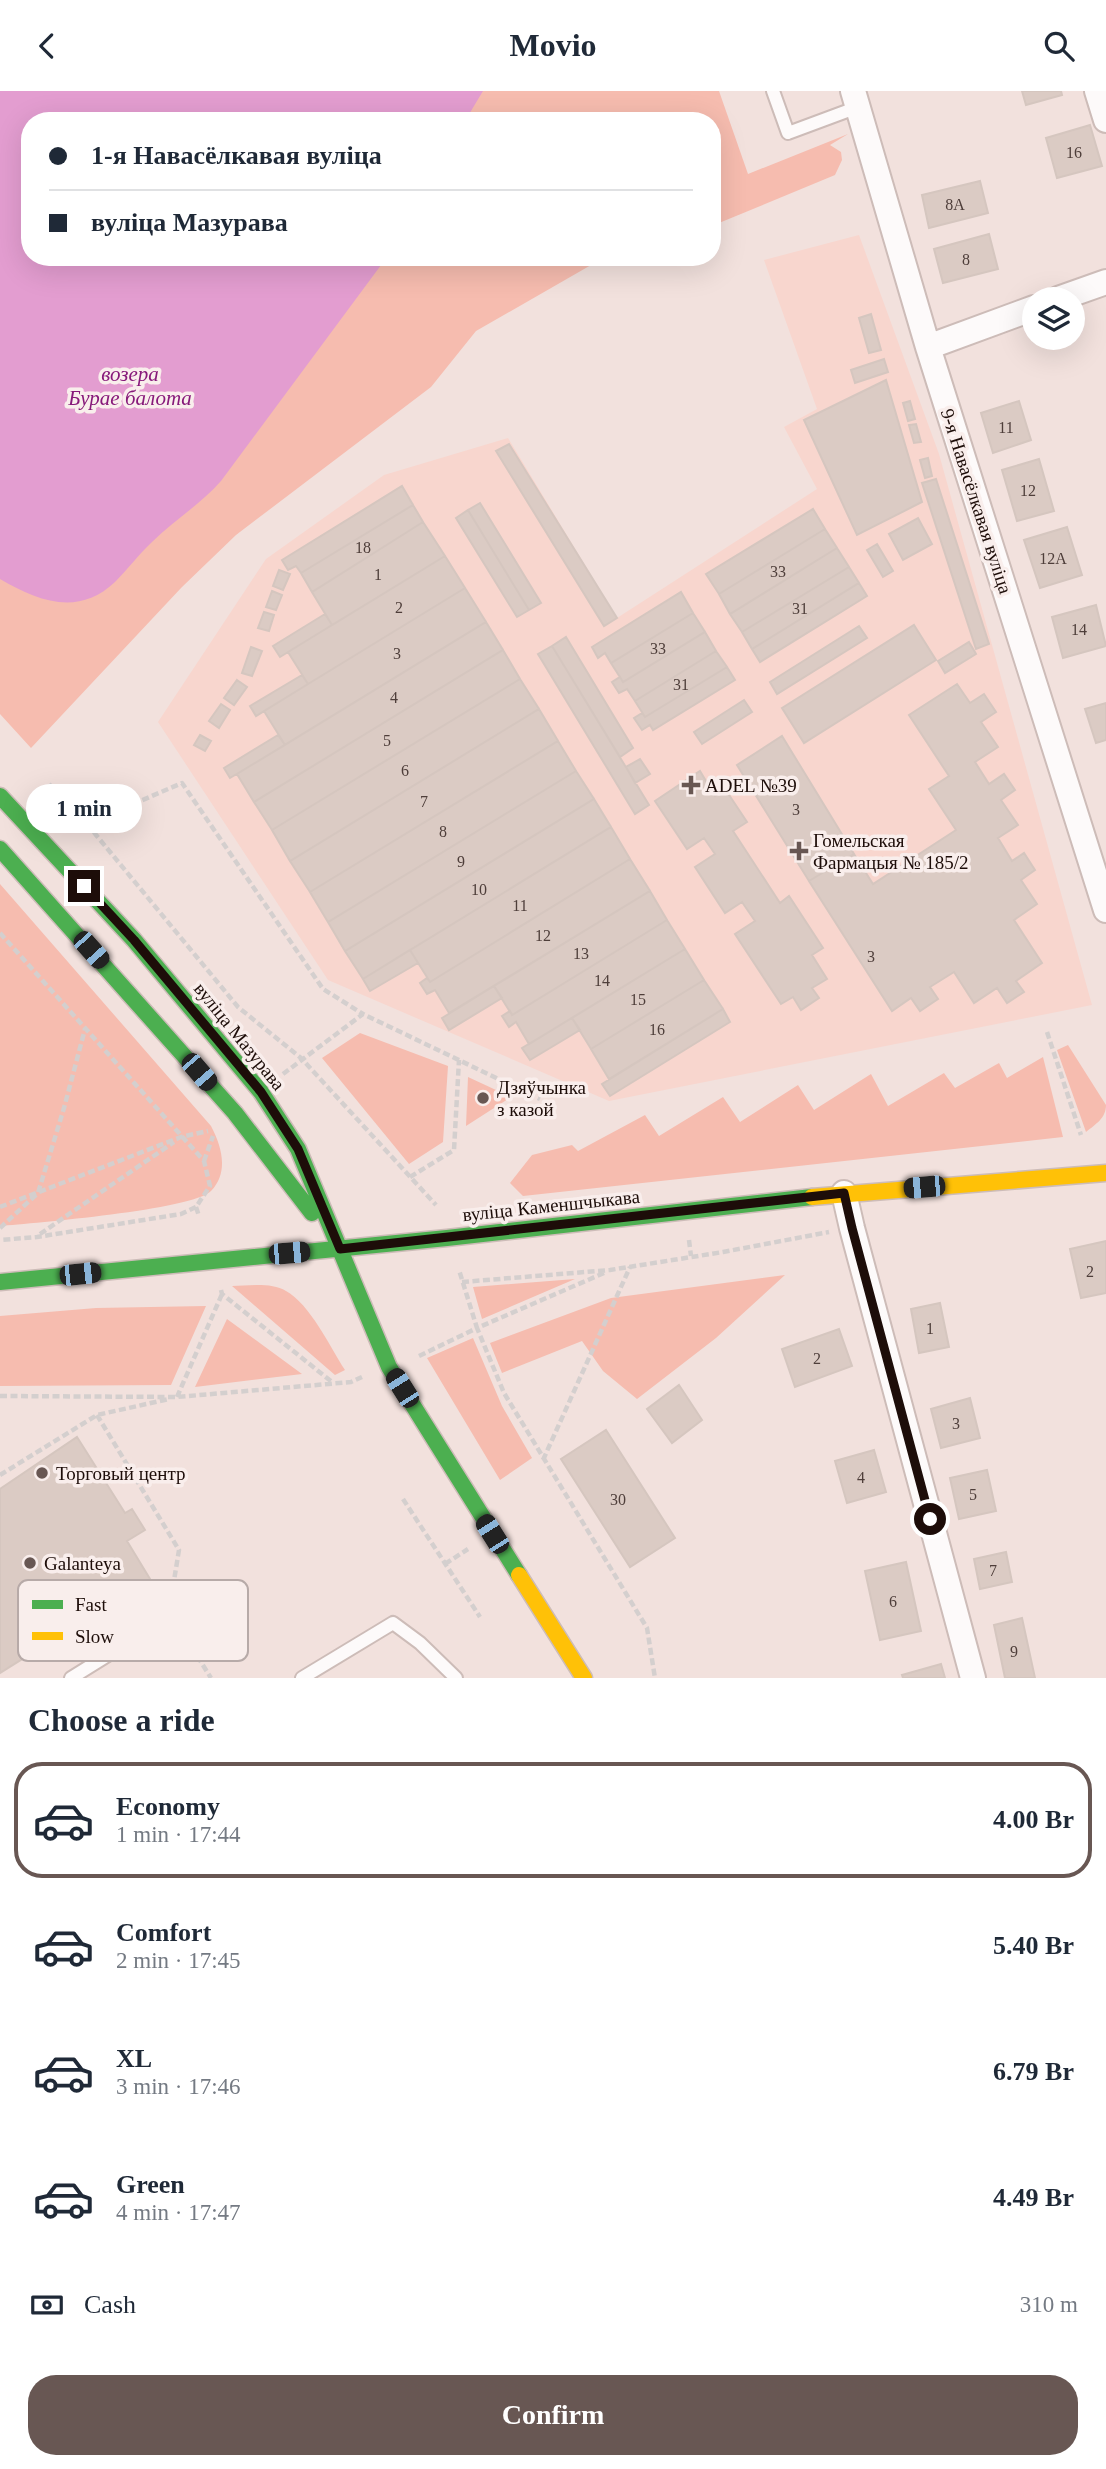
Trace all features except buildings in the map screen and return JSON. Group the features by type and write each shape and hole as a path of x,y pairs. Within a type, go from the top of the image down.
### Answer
{"main road":[{"name":"вуліца Мазурава","path":"0,796 134,940 261,1092 298,1149 340,1249"},
{"path":"0,849 235,1113 340,1249 389,1367 576,1675"},
{"name":"вуліца Каменшчыкава","path":"0,1282 340,1249 844,1193 1106,1173"}],"street":[{"path":"1097,91 1106,120"},
{"name":"9-я Навасёлкавая вуліца","path":"855,99 928,347 1106,910"},
{"path":"1085,289 1106,282"},
{"path":"928,347 1022,312"},
{"path":"844,1193 973,1678"}],"lane":[{"path":"773,91 788,133 855,99"},
{"path":"302,1678 393,1623 420,1643 456,1678"},
{"path":"71,1678 98,1661"}],"path":[{"path":"87,824 182,783 323,989 363,1014 540,1099"},
{"path":"49,784 87,824 238,1007 301,1059 436,1205"},
{"path":"0,933 204,1161 210,1186 196,1207 181,1215 0,1240"},
{"path":"277,1079 363,1014"},
{"path":"0,1228 38,1193 85,1029"},
{"path":"1047,1032 1081,1135"},
{"path":"410,1177 454,1150 458,1060"},
{"path":"0,1207 181,1137 216,1129 204,1161"},
{"path":"37,1237 181,1137"},
{"path":"196,1207 199,1216"},
{"path":"462,1282 610,1270 852,1228"},
{"path":"543,1461 631,1266"},
{"path":"458,1270 477,1328 504,1393 647,1628 655,1678"},
{"path":"422,1355 610,1270"},
{"path":"177,1397 222,1294 333,1383"},
{"path":"0,1396 177,1397 351,1381"},
{"path":"0,1475 97,1415 177,1397"},
{"path":"97,1415 180,1550 175,1580"},
{"path":"403,1499 480,1617"},
{"path":"200,1661 211,1678"}],"shaded area":[{"path":"0,91 719,91 748,174 848,134 830,145 841,152 842,160 835,175 721,222 721,112 21,112 21,266 589,266 476,331 431,387 236,535 182,587 31,748 0,714"},
{"path":"859,235 939,454 1092,1005 609,1101 328,980 158,722 266,559 384,475 508,438 617,618 817,489 784,427 817,409 764,260"},
{"path":"0,884 211,1126 221,1151 222,1168 217,1184 211,1191 198,1198 145,1210 0,1226"},
{"path":"360,1033 448,1066 443,1142 409,1164 322,1058"},
{"path":"1068,1045 1106,1105 1102,1117 1086,1132 1057,1050"},
{"path":"1043,1057 1063,1137 523,1196 510,1183 532,1155 572,1145 578,1151 645,1115 659,1136 723,1097 740,1122 798,1085 814,1110 871,1074 888,1106 944,1073 955,1088 999,1063 1007,1078"},
{"path":"468,1077 511,1097 466,1126"},
{"path":"785,1275 716,1338 637,1399 603,1371 582,1341 502,1373 490,1343 611,1298"},
{"path":"575,1279 482,1319 473,1287"},
{"path":"232,1286 273,1286 295,1297 311,1316 345,1370 335,1375"},
{"path":"206,1306 171,1385 0,1386 0,1316 96,1308"},
{"path":"227,1319 302,1374 195,1387"},
{"path":"473,1338 502,1406 532,1458 500,1480 427,1358"}],"water":[{"name":"возера Бурае балота","path":"0,91 483,91 470,112 21,112 21,266 380,266 221,481 152,542 115,582 101,593 87,599 58,602 29,594 0,579"}],"traffic: fast":[{"path":"0,796 134,940 261,1092 298,1149 389,1367 519,1575"},
{"path":"0,849 235,1113 312,1213"},
{"path":"0,1282 447,1238 812,1197"}],"traffic: slow":[{"path":"812,1197 1106,1173"},
{"path":"519,1575 584,1678"}],"place":[{"name":"ADEL №39","path":"691,785"},
{"name":"Гомельская Фармацыя № 185/2","path":"799,851"},
{"name":"Дзяўчынка з казой","path":"483,1098"},
{"name":"Торговый центр","path":"42,1473"},
{"name":"Galanteya","path":"30,1563"}],"route":[{"path":"84,886 134,940 261,1092 298,1149 340,1249 844,1193 930,1519"}]}
